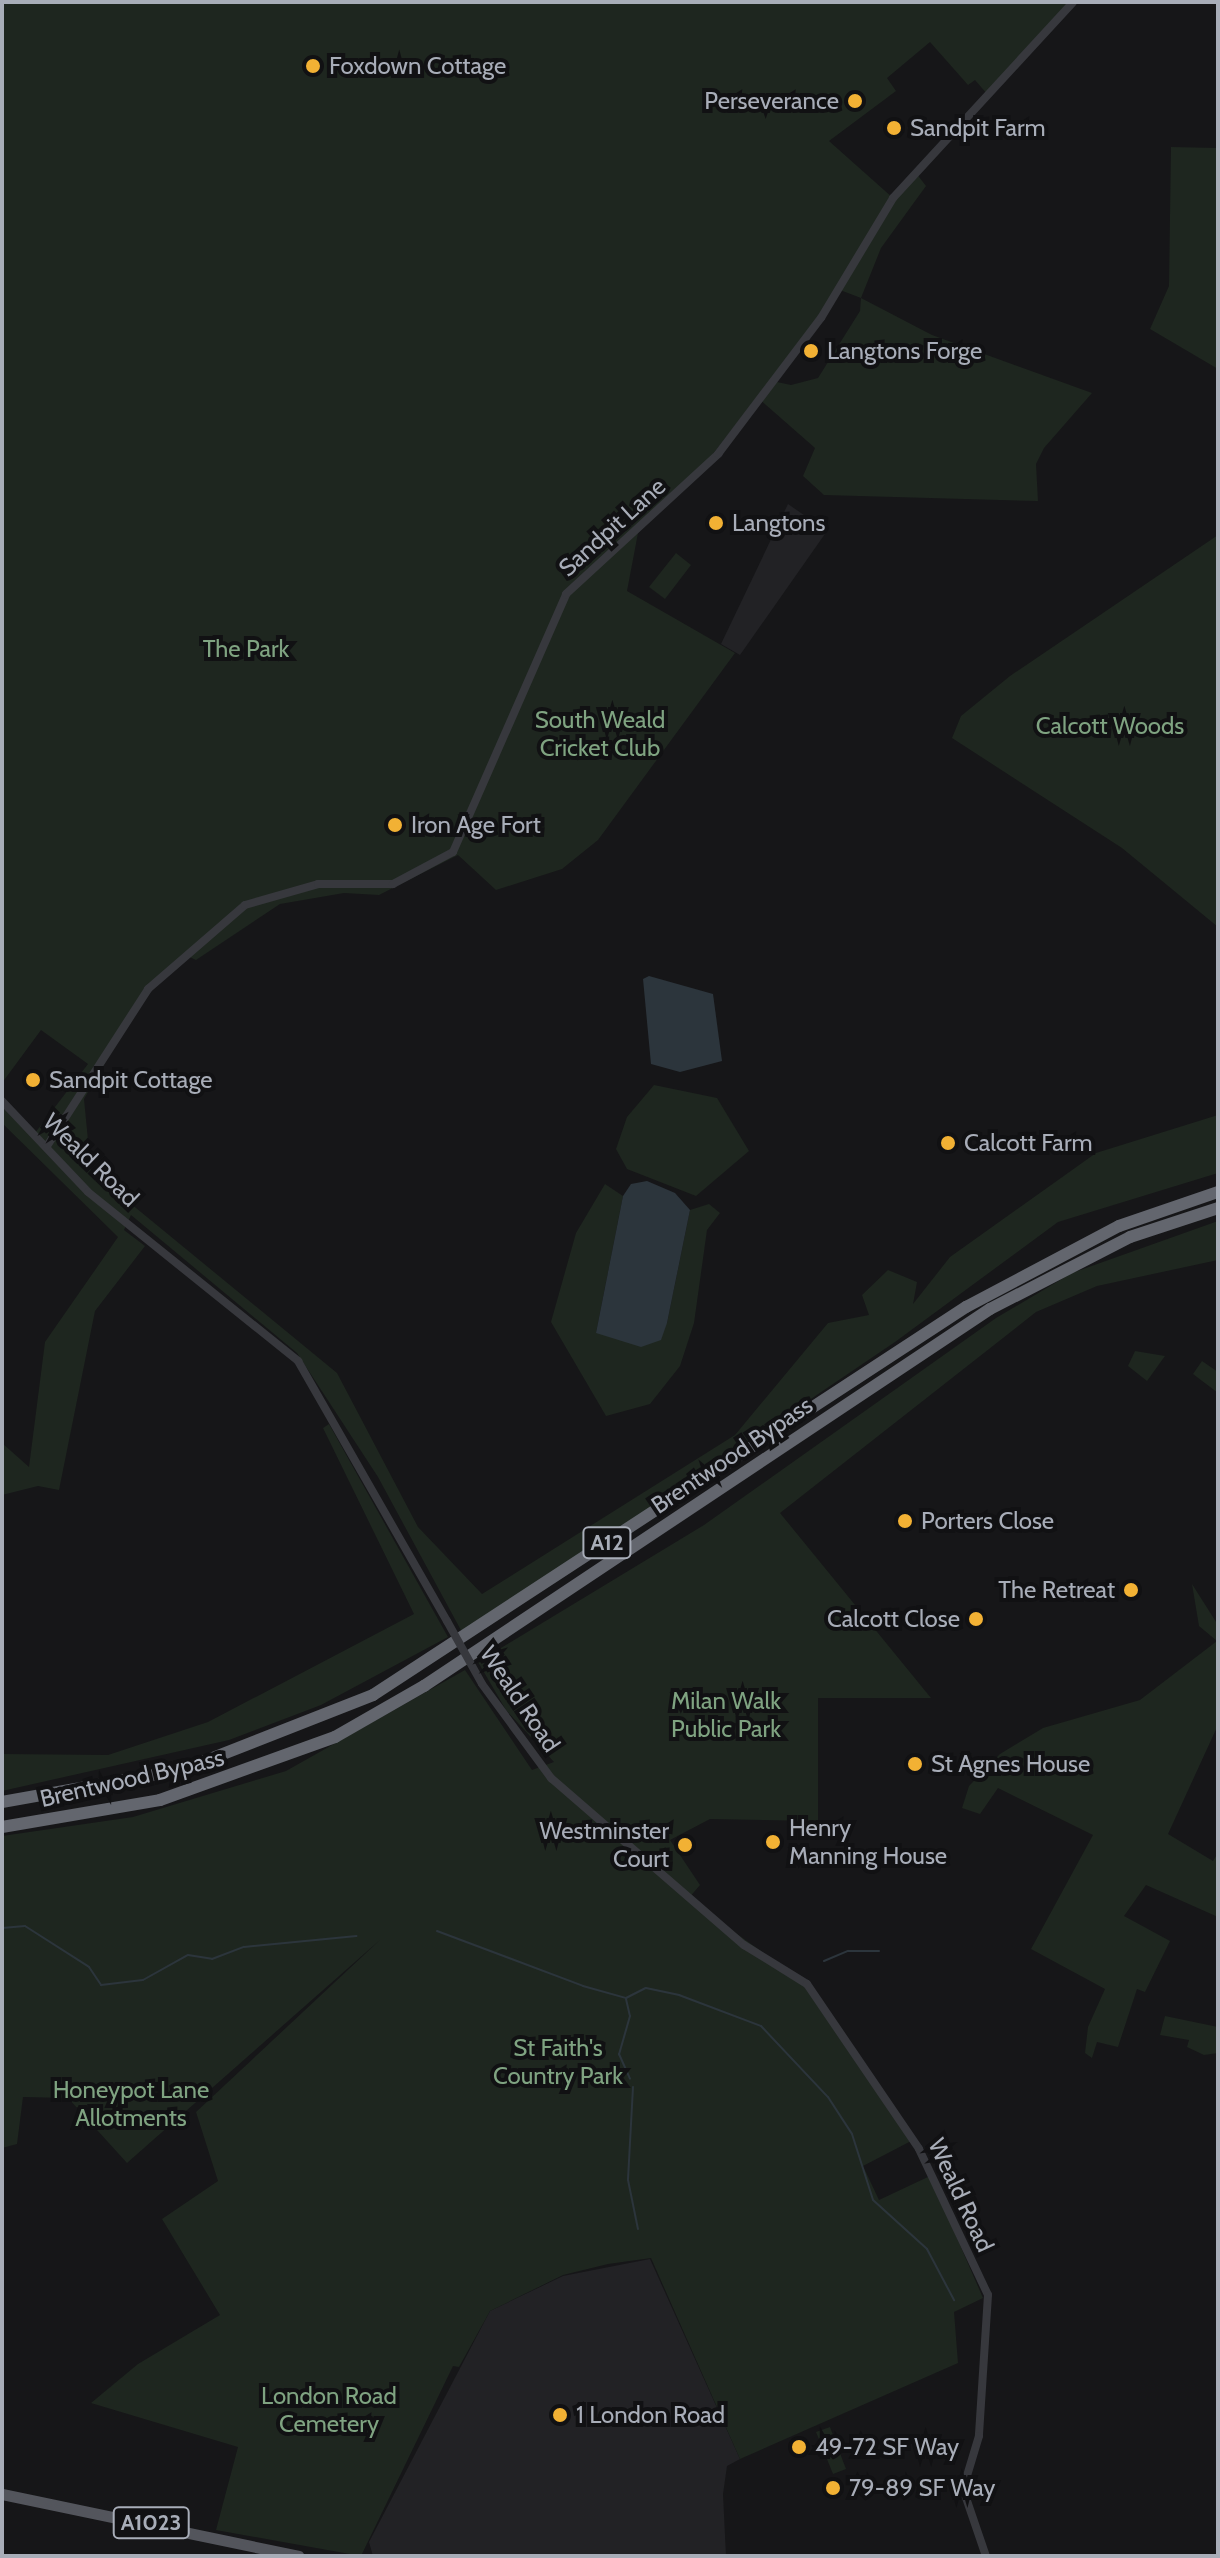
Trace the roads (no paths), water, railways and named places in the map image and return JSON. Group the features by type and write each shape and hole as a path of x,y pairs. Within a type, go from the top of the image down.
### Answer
{"highway":[{"name":"Brentwood Bypass","path":"2,1802 182,1770 373,1695 966,1307 1119,1226 1218,1192"},
{"name":"Brentwood Bypass","path":"2,1827 160,1800 335,1737 424,1686 990,1309 1130,1237 1218,1208"}],"main road":[{"name":"A1023","path":"2,2494 299,2556"}],"street":[{"name":"Sandpit Lane","path":"47,1146 148,989 245,905 318,884 393,884 453,852 566,594 718,454 821,318 893,198 1073,2"},
{"name":"Weald Road","path":"2,1101 88,1192 298,1361 482,1684 559,1786 744,1945 807,1984 919,2149 988,2295 979,2436 963,2489 986,2556"}],"waterway":[{"path":"2,1928 25,1926 89,1967 101,1985 143,1980 188,1955 212,1959 244,1947 356,1936"},
{"path":"437,1931 583,1986 626,1998 646,1988 679,1995 761,2026 828,2097 852,2134 873,2200 927,2249 954,2300"},
{"path":"824,1961 848,1951 879,1951"},
{"path":"626,1999 630,2016 619,2054 630,2079"},
{"path":"633,2087 628,2180 638,2229"}],"place":[{"name":"Foxdown Cottage","path":"313,66"},
{"name":"Perseverance","path":"855,101"},
{"name":"Sandpit Farm","path":"894,128"},
{"name":"Langtons Forge","path":"811,351"},
{"name":"Langtons","path":"716,523"},
{"name":"Iron Age Fort","path":"395,825"},
{"name":"Sandpit Cottage","path":"33,1080"},
{"name":"Calcott Farm","path":"948,1143"},
{"name":"Porters Close","path":"905,1521"},
{"name":"The Retreat","path":"1131,1590"},
{"name":"Calcott Close","path":"976,1619"},
{"name":"St Agnes House","path":"915,1764"},
{"name":"Henry Manning House","path":"773,1842"},
{"name":"Westminster Court","path":"685,1845"},
{"name":"1 London Road","path":"560,2415"},
{"name":"49-72 SF Way","path":"799,2447"},
{"name":"79-89 SF Way","path":"833,2488"}],"park label":[{"name":"The Park","path":"246,649"},
{"name":"Calcott Woods","path":"1110,726"},
{"name":"South Weald Cricket Club","path":"600,734"},
{"name":"Milan Walk Public Park","path":"726,1715"},
{"name":"St Faith's Country Park","path":"558,2062"},
{"name":"Honeypot Lane Allotments","path":"131,2104"},
{"name":"London Road Cemetery","path":"329,2410"}]}
